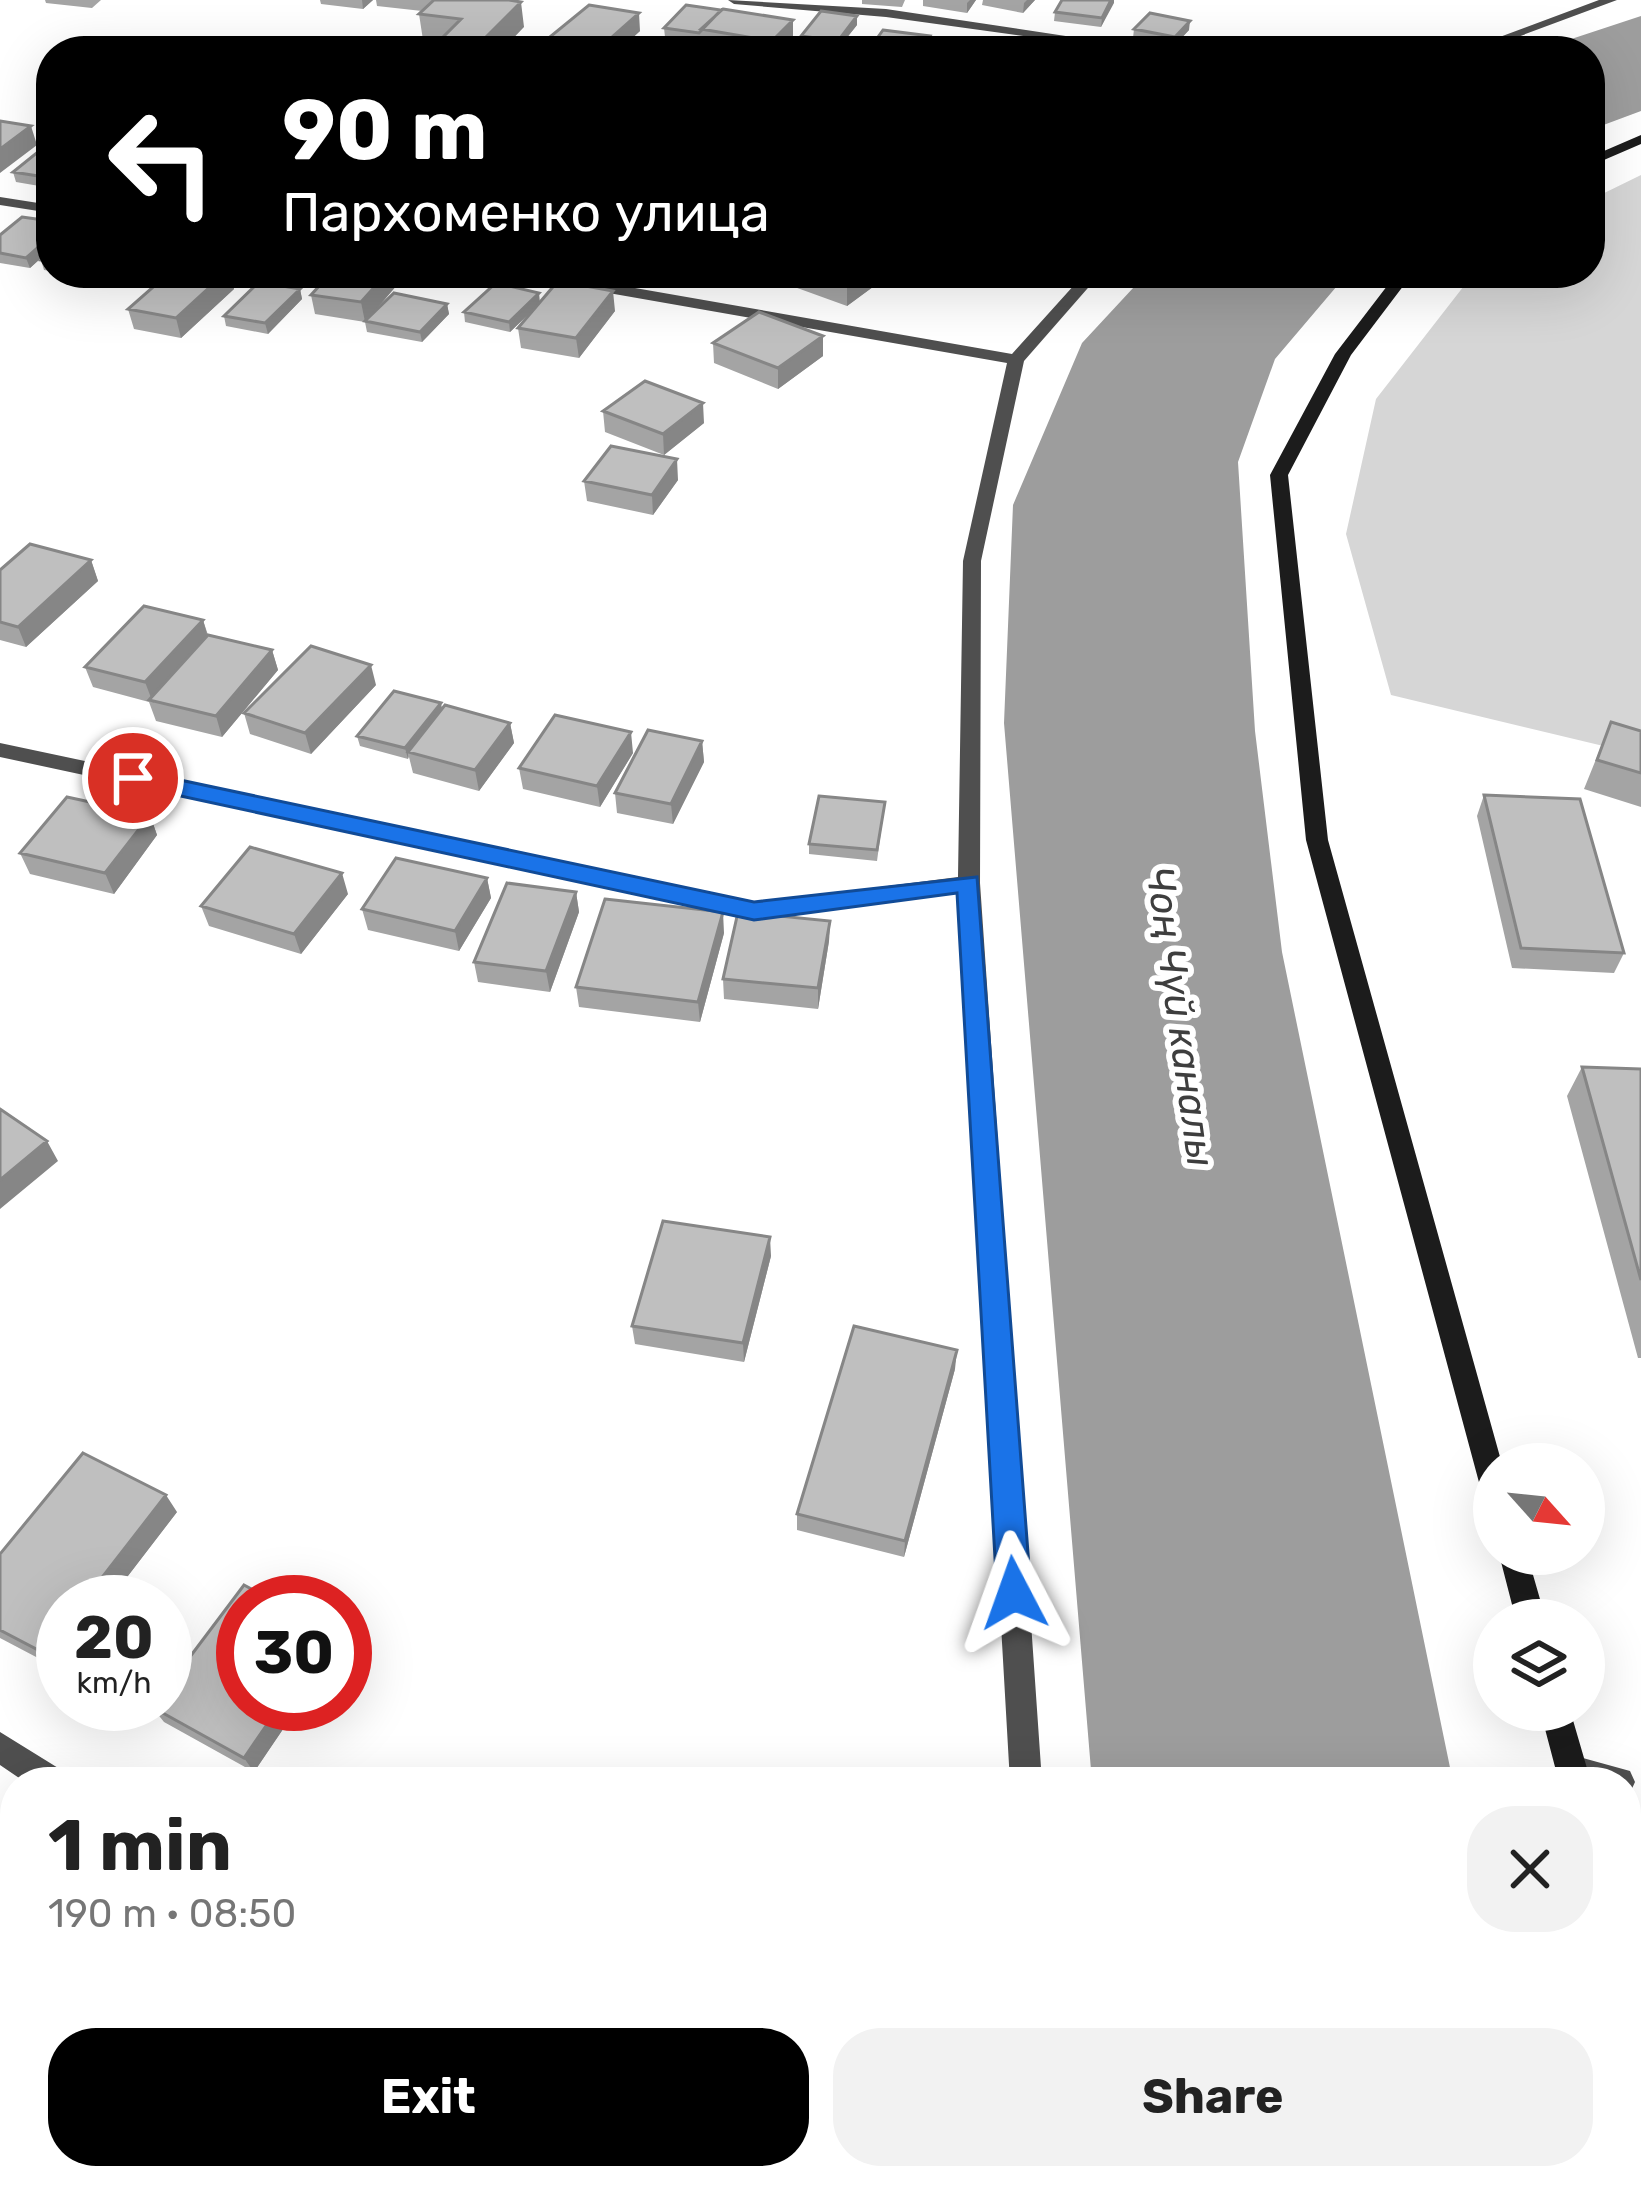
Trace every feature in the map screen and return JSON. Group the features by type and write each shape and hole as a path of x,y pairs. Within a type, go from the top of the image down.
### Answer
{"street":[{"path":"734,0 886,13 1051,36"},
{"path":"1510,36 1611,0"},
{"path":"1605,155 1641,139"},
{"path":"0,201 36,207"},
{"path":"608,288 1016,360"},
{"path":"1025,1767 968,883 972,561 1016,360 1080,288"},
{"path":"1394,288 1343,354 1280,475 1317,840 1482,1443"},
{"path":"0,750 754,911 968,883"},
{"path":"1561,1731 1571,1767"},
{"path":"0,1747 30,1767"}],"shaded area":[{"path":"1641,175 1641,755 1391,695 1346,534 1376,399 1462,288 1605,288 1605,193"}],"water":[{"path":"1641,16 1641,111 1605,124 1605,36 1580,36"},
{"name":"Чоң Чүй каналы","path":"1133,288 1335,288 1275,359 1238,462 1255,731 1282,952 1450,1767 1091,1767 1004,723 1013,505 1082,343"}],"building":[{"path":"434,0 521,2 487,36 444,36 461,19 419,14"},
{"path":"1062,0 1111,0 1102,18 1055,12"},
{"path":"589,5 639,13 613,36 551,36"},
{"path":"686,5 721,10 699,33 664,28"},
{"path":"723,9 793,20 777,36 701,29"},
{"path":"821,11 857,16 842,36 801,36"},
{"path":"1150,13 1190,21 1176,36 1134,29"},
{"path":"883,30 930,36 879,36"},
{"path":"0,121 31,126 0,149"},
{"path":"36,153 36,176 13,172"},
{"path":"22,217 36,219 36,249 26,258 0,253 0,235"},
{"path":"152,288 209,288 176,318 128,309"},
{"path":"253,288 300,289 265,323 224,316"},
{"path":"317,288 374,288 361,302 311,295"},
{"path":"490,288 539,293 509,322 464,312"},
{"path":"552,288 613,291 576,338 518,328"},
{"path":"394,293 447,304 420,332 365,321"},
{"path":"759,312 823,336 778,368 713,343"},
{"path":"645,381 703,403 663,434 603,411"},
{"path":"611,446 677,459 652,495 584,481"},
{"path":"30,544 91,560 18,627 0,622 0,570"},
{"path":"144,606 203,620 145,682 85,667"},
{"path":"208,635 272,650 216,716 149,700"},
{"path":"311,646 371,665 305,733 244,713"},
{"path":"394,691 441,703 405,748 357,736"},
{"path":"445,705 510,723 475,770 408,752"},
{"path":"555,715 631,732 597,786 519,768"},
{"path":"1611,722 1641,731 1641,773 1597,760"},
{"path":"648,730 702,741 671,804 615,793"},
{"path":"1484,795 1580,799 1624,953 1521,948"},
{"path":"819,796 885,802 877,850 809,844"},
{"path":"67,797 150,815 105,873 20,853"},
{"path":"250,847 342,873 294,934 201,906"},
{"path":"396,858 487,878 455,931 362,909"},
{"path":"507,883 576,892 546,971 474,962"},
{"path":"605,899 723,912 698,1002 576,987"},
{"path":"738,912 830,921 818,988 723,979"},
{"path":"1582,1067 1641,1069 1641,1280"},
{"path":"0,1109 47,1141 0,1180"},
{"path":"663,1221 770,1237 743,1343 632,1326"},
{"path":"854,1326 957,1350 905,1541 797,1514"},
{"path":"83,1453 166,1495 104,1575 36,1575 36,1649 0,1630 0,1554"},
{"path":"216,1622 216,1731 262,1731 244,1758 192,1729 192,1654"}],"route":[{"path":"133,778 754,911 968,883 1014,1593"}]}
